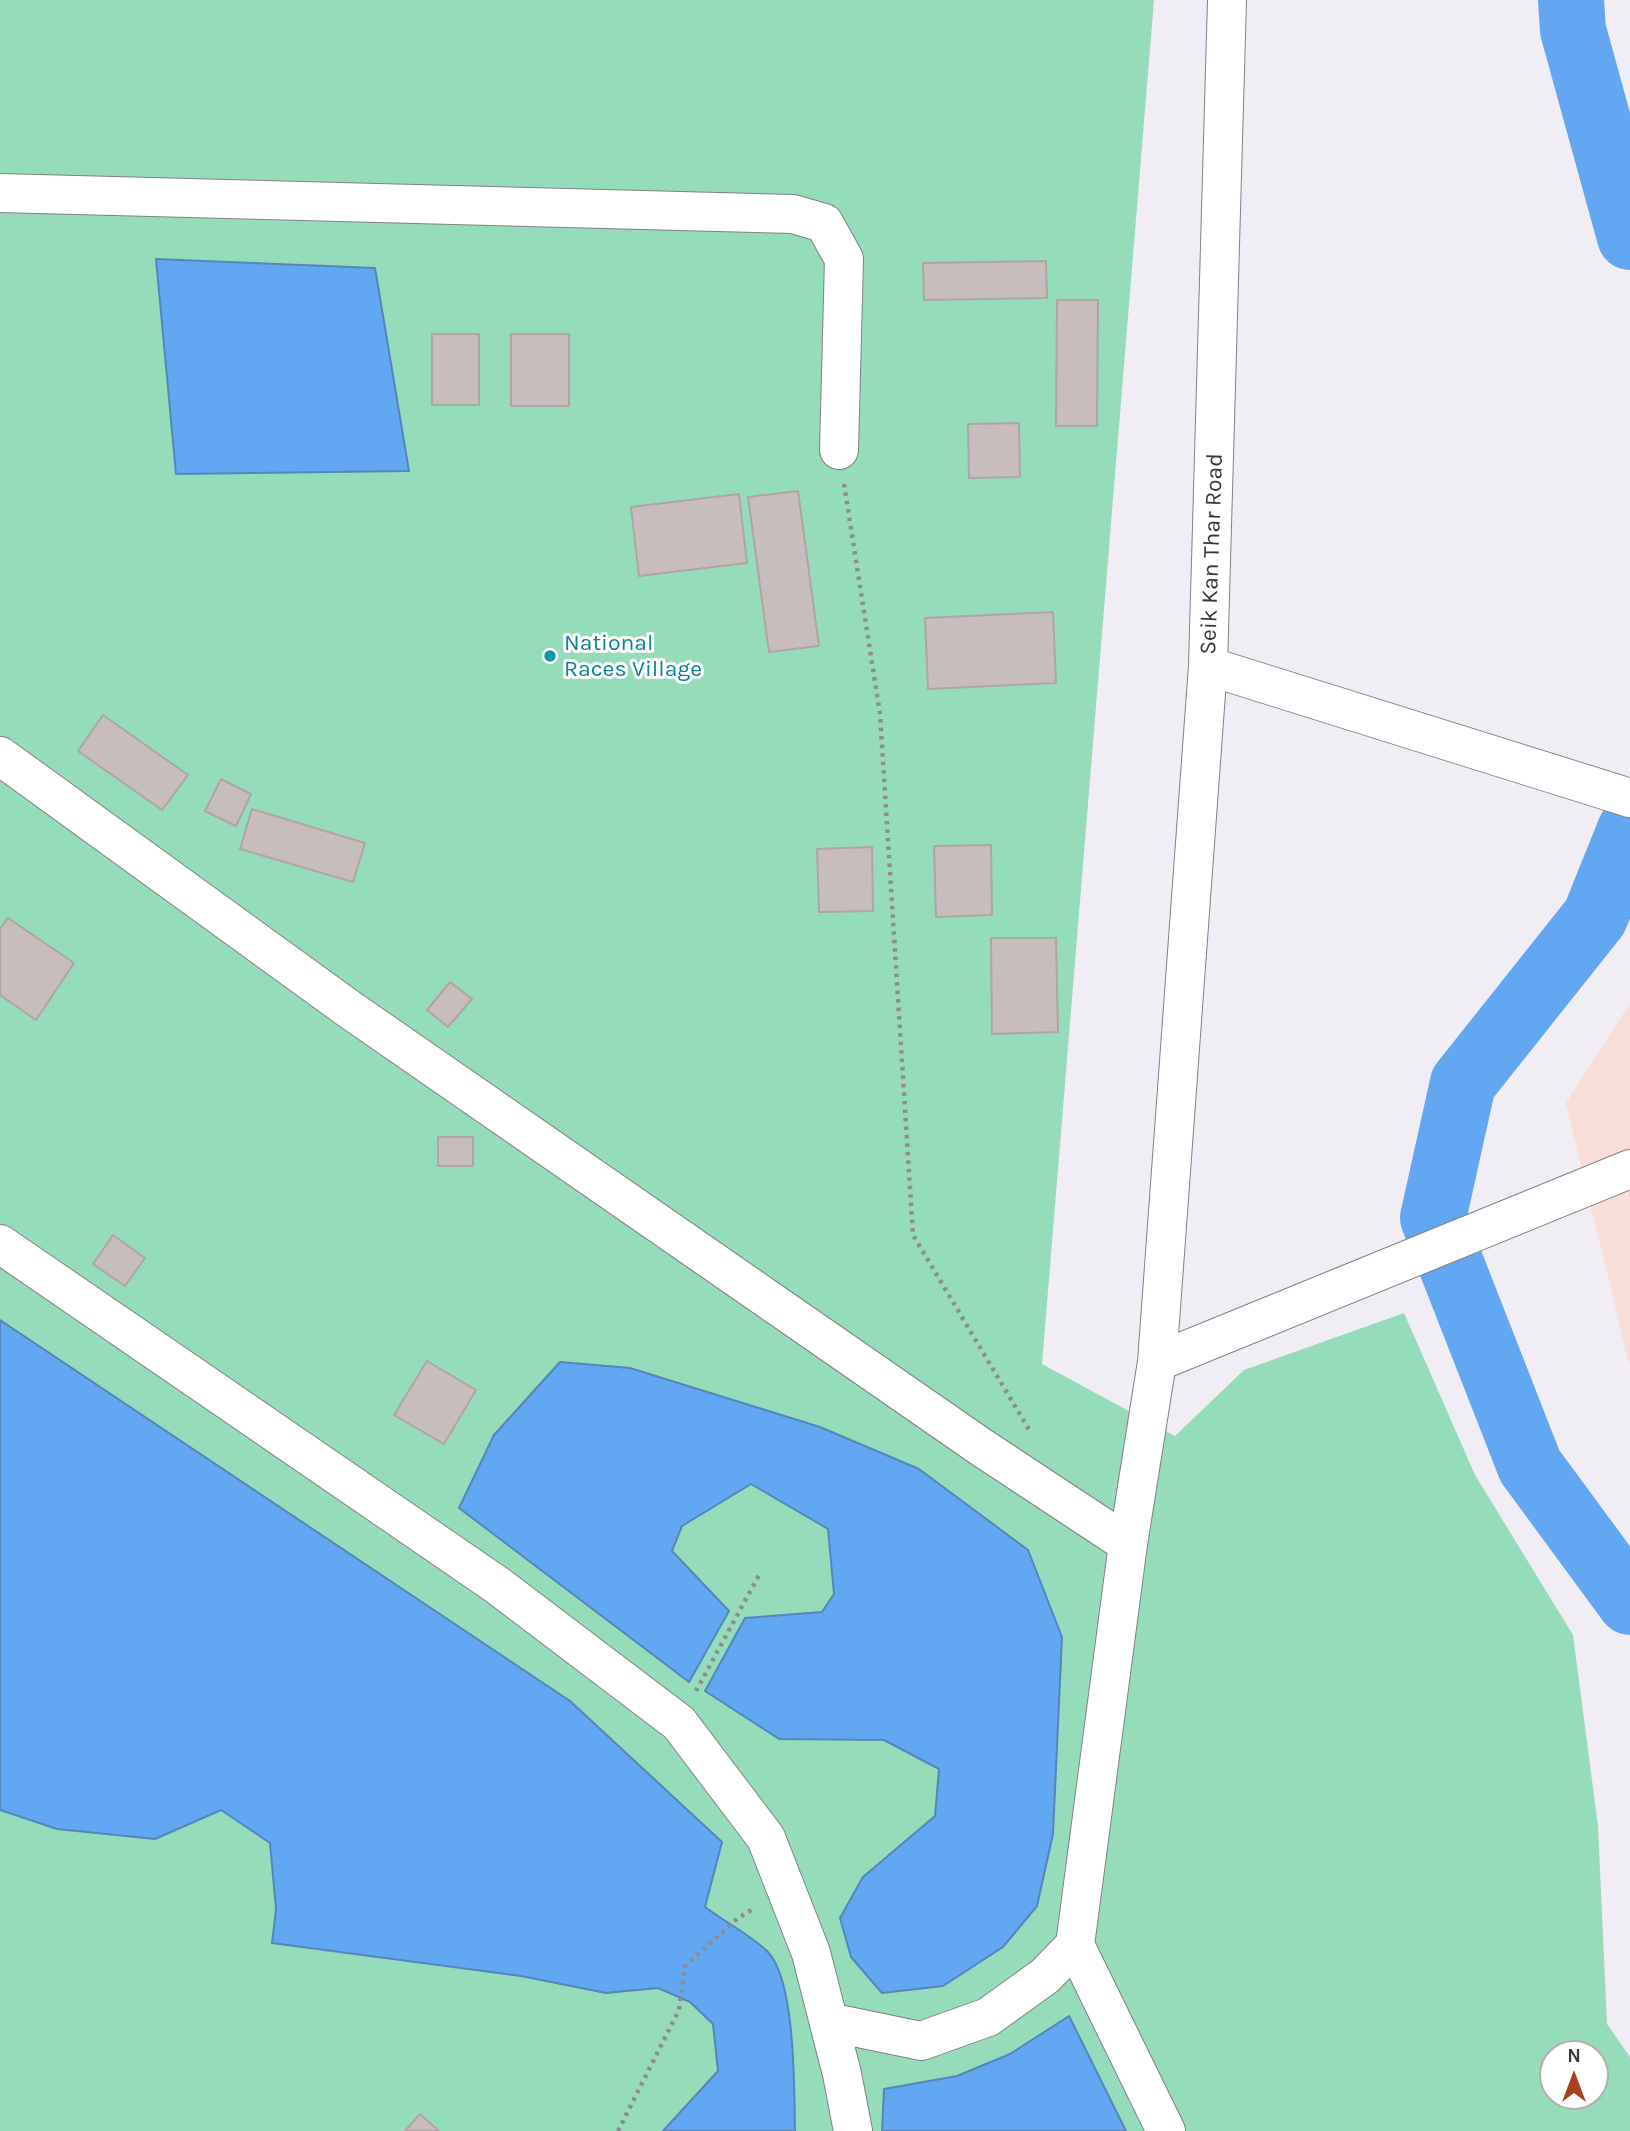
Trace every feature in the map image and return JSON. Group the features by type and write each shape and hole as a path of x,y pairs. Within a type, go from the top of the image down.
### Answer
{"street":[{"name":"Seik Kan Thar Road","path":"1227,0 1208,666 1577,783 1630,797"},
{"path":"0,193 793,214 824,223 844,259 839,450"},
{"path":"1166,2131 1075,1945 1128,1544 1157,1362 1208,666"},
{"path":"0,756 349,1009 981,1447 1128,1544"},
{"path":"1157,1362 1630,1170"},
{"path":"0,1244 497,1585 679,1723 766,1838 811,1953 853,2131"},
{"path":"829,2022 921,2041 988,2017 1045,1976 1075,1945"}],"path":[{"path":"839,450 880,714 913,1235 1034,1438"},
{"path":"679,1723 759,1575"},
{"path":"618,2131 679,2010 685,1965 738,1918"}],"shaded area":[{"path":"1630,1003 1630,1368 1566,1103"}],"green space":[{"name":"National Races Village","path":"0,0 1154,0 1042,1364 1175,1436 1244,1370 1404,1313 1475,1475 1573,1635 1598,1826 1607,2024 1630,2057 1630,2131 0,2131"}],"water":[{"path":"156,259 375,268 409,471 176,474"},
{"path":"0,1320 570,1701 722,1842 705,1907 760,1945 776,1965 783,1985 792,2036 795,2131 663,2131 718,2071 713,2024 690,2002 658,1988 606,1993 521,1976 272,1943 276,1909 270,1843 221,1810 155,1839 57,1829 0,1810"},
{"path":"560,1362 630,1368 820,1427 919,1469 1028,1550 1062,1637 1053,1834 1037,1906 1003,1947 943,1986 882,1993 851,1957 840,1918 863,1877 935,1816 939,1769 884,1740 779,1739 705,1691 745,1618 822,1612 834,1594 828,1529 751,1484 682,1526 672,1551 729,1611 689,1682 459,1508 494,1435"},
{"path":"1069,2016 1126,2131 882,2131 884,2089 957,2076 1010,2054"}],"building":[{"path":"1046,261 1047,298 924,300 923,263"},
{"path":"1057,300 1098,300 1097,426 1056,426"},
{"path":"432,334 479,334 479,405 432,405"},
{"path":"511,334 569,334 569,406 511,406"},
{"path":"1019,423 1020,477 969,478 968,424"},
{"path":"798,491 819,646 769,652 748,497"},
{"path":"739,494 747,563 639,576 631,507"},
{"path":"1053,612 1056,683 928,689 925,618"},
{"path":"103,715 188,775 162,810 78,751"},
{"path":"221,779 251,794 236,826 205,811"},
{"path":"252,809 365,843 353,882 240,849"},
{"path":"991,845 992,915 936,917 934,846"},
{"path":"872,847 873,911 819,912 817,849"},
{"path":"8,918 74,963 36,1020 0,995 0,929"},
{"path":"991,938 1056,938 1058,1032 992,1034"},
{"path":"450,982 472,999 448,1027 427,1010"},
{"path":"438,1137 473,1137 473,1166 438,1166"},
{"path":"113,1235 145,1258 125,1286 93,1264"},
{"path":"427,1361 476,1390 444,1444 394,1415"},
{"path":"420,2114 439,2131 405,2131"}],"waterway":[{"path":"1571,0 1573,30 1630,237"},
{"path":"1630,830 1595,917 1463,1083 1433,1218 1530,1466 1630,1602"}],"place":[{"name":"National Races Village","path":"550,656"}]}
